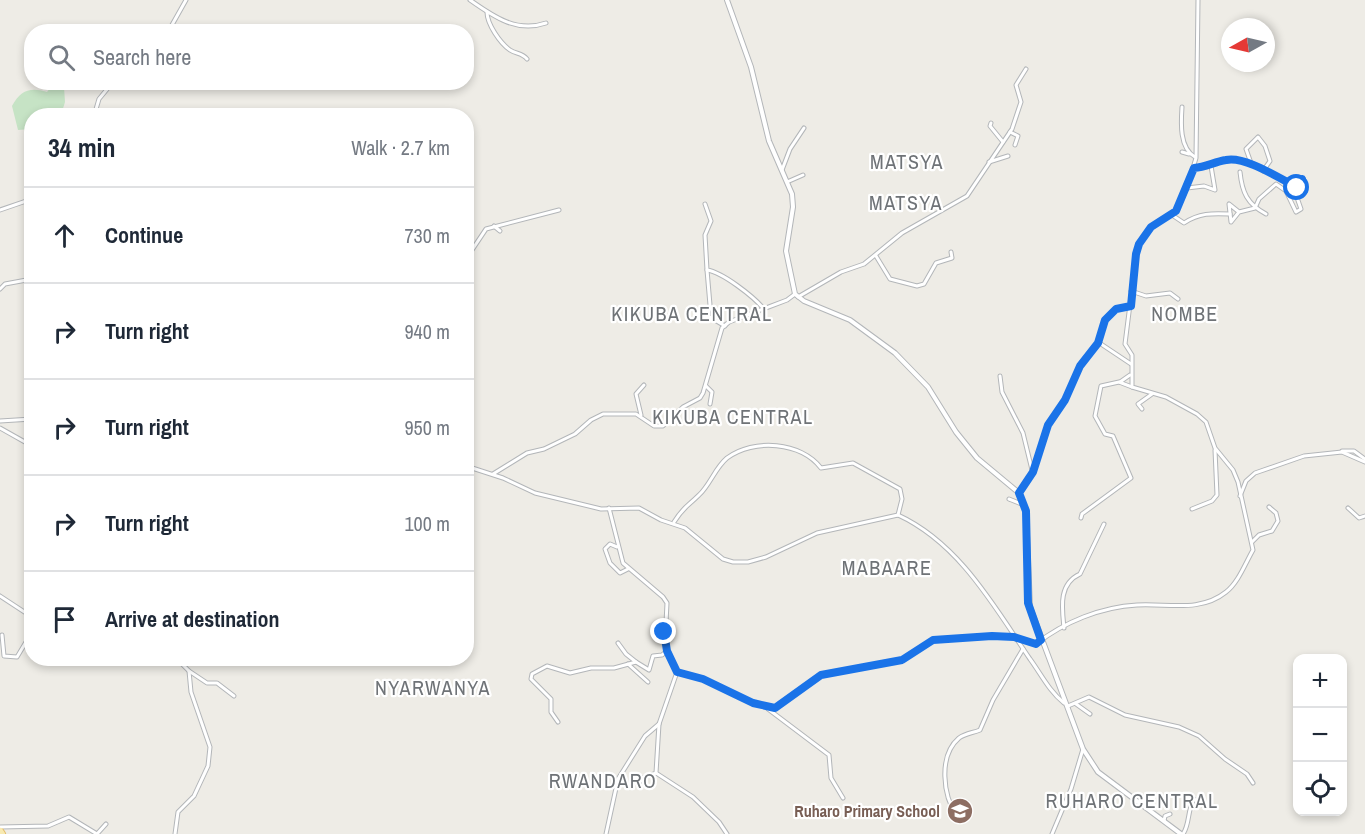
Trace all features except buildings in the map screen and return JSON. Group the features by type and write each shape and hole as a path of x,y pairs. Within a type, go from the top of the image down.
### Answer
{"street":[{"path":"172,24 186,0"},
{"path":"470,0 508,23 531,28 546,23"},
{"path":"727,0 751,67 769,141 787,182 793,207 786,251 796,296"},
{"path":"1132,387 1130,375 1132,355 1125,344 1136,254 1142,238 1151,227 1172,215 1187,188 1196,158 1198,0"},
{"path":"487,12 495,32 509,50 527,59"},
{"path":"493,474 527,453 544,449 575,434 591,420 603,414 636,414 654,426 663,426 683,407 700,398 706,386 718,337 725,326 864,264 890,243 967,196 1010,132 1021,102 1016,85 1026,69"},
{"path":"96,108 99,99 106,90"},
{"path":"1182,106 1181,136 1189,154"},
{"path":"991,123 990,126 1003,142"},
{"path":"781,172 790,149 804,128"},
{"path":"1010,132 1018,136 1015,145"},
{"path":"1251,163 1246,149 1258,137 1266,146 1270,161 1263,171"},
{"path":"1182,152 1196,158"},
{"path":"989,162 1008,156"},
{"path":"1194,168 1211,166 1233,159 1251,163 1289,183 1302,179 1303,192 1297,188 1294,192 1301,209 1296,212 1286,191 1276,184 1259,199 1255,208"},
{"path":"1187,188 1204,186 1215,190 1211,166"},
{"path":"1240,172 1242,191 1255,208 1266,213"},
{"path":"787,182 803,175"},
{"path":"0,210 24,202"},
{"path":"705,204 711,221 705,235 710,305 708,316 725,326"},
{"path":"1239,212 1229,204 1233,222 1239,212 1255,208"},
{"path":"474,248 486,229 559,210"},
{"path":"1172,215 1184,223 1196,215 1210,212 1230,214"},
{"path":"493,226 500,231"},
{"path":"876,256 890,279 917,286 924,284 936,262 952,258 951,252"},
{"path":"707,270 728,279 733,286 764,309"},
{"path":"0,289 5,284 24,280"},
{"path":"1131,291 1146,296 1170,293 1178,299"},
{"path":"796,296 850,320 895,353 928,387 956,432 977,458 1019,493 1026,506 1027,595 1065,705 1083,749 1098,772 1164,823 1182,834 1187,827 1187,816 1194,799 1204,806"},
{"path":"1027,480 1033,472 1048,425 1065,400 1080,366 1098,342 1105,320 1115,309 1131,306"},
{"path":"1098,342 1131,364"},
{"path":"1081,518 1131,477 1113,436 1105,434 1095,416 1101,386 1119,382 1130,375"},
{"path":"1000,376 1002,393 1023,433 1032,470 1019,493"},
{"path":"767,708 780,706 821,675 902,660 933,640 1014,637 1033,644 1082,617 1121,607 1187,606 1216,598 1230,589 1252,550 1252,542 1233,470 1215,448 1202,417 1166,397 1119,382"},
{"path":"642,417 636,394 644,385"},
{"path":"706,386 712,392 710,404"},
{"path":"1143,409 1138,404 1154,393"},
{"path":"0,421 24,420"},
{"path":"0,428 24,442"},
{"path":"674,522 684,505 700,495 727,459 744,450 777,446 799,450 811,457 820,468 843,463 860,465 900,489 902,499 898,514"},
{"path":"1192,509 1212,501 1217,495 1215,448"},
{"path":"1240,496 1246,481 1255,473 1304,456 1340,452 1365,460"},
{"path":"474,468 493,474 535,494 609,508 639,508 661,520 674,522 690,531 723,559 742,563 775,554 817,533 898,514 918,525 958,560 999,612 1051,691 1065,705"},
{"path":"1010,499 1026,506"},
{"path":"1252,542 1259,535 1272,531 1278,521 1275,513 1269,507"},
{"path":"609,508 622,563 663,597 667,603 664,632 667,651 677,672 659,724 656,773"},
{"path":"1348,508 1359,518 1363,519 1365,516"},
{"path":"1064,628 1061,603 1064,591 1073,577 1080,574 1104,524"},
{"path":"617,547 610,544 605,549 610,563 620,573 628,569"},
{"path":"0,596 24,612"},
{"path":"2,635 4,656 17,657 24,645"},
{"path":"618,643 626,654 649,670 653,656 662,656 667,651"},
{"path":"957,816 948,798 946,759 957,740 980,730 993,700 1023,649"},
{"path":"558,722 551,712 551,699 534,684 531,679 532,674 547,666 570,673 591,668 614,668 636,662"},
{"path":"628,663 648,682"},
{"path":"184,666 202,681 216,684 234,696"},
{"path":"175,834 178,812 200,786 210,747 205,726 191,692 189,671"},
{"path":"677,672 703,679 767,708 787,726 796,729 829,756 832,761 831,778 843,798"},
{"path":"1065,705 1076,704 1083,698 1089,697 1125,715 1179,727 1206,741 1225,759 1247,774 1253,783"},
{"path":"1076,704 1090,714"},
{"path":"606,834 618,779 642,740 659,724"},
{"path":"1052,834 1071,789 1083,749"},
{"path":"639,784 642,778 656,773"},
{"path":"656,773 693,797 719,822 727,834"},
{"path":"1164,823 1165,816 1170,814"},
{"path":"1,831 48,826 69,817 97,834 106,824"}],"green space":[{"path":"48,90 64,90 63,108 24,108 24,130 18,130 12,106 15,101 26,91 47,92"}],"place":[{"name":"Ruharo Primary School","path":"960,811"}],"district":[{"name":"MATSYA","path":"907,161"},
{"name":"MATSYA","path":"906,202"},
{"name":"KIKUBA CENTRAL","path":"692,313"},
{"name":"NOMBE","path":"1185,313"},
{"name":"KIKUBA CENTRAL","path":"733,416"},
{"name":"MABAARE","path":"887,567"},
{"name":"NYARWANYA","path":"433,687"},
{"name":"RWANDARO","path":"603,780"},
{"name":"RUHARO CENTRAL","path":"1132,800"}],"route":[{"path":"664,632 667,651 677,672 703,679 767,708 780,706 821,675 902,660 933,640 992,636 1014,637 1036,644 1041,640 1027,595 1026,506 1019,493 1033,472 1048,425 1060,410 1080,366 1098,343 1105,320 1116,309 1131,306 1136,254 1142,238 1151,227 1176,211 1194,168 1207,167 1233,159 1251,163 1289,183 1302,179 1303,192 1297,188"}]}
